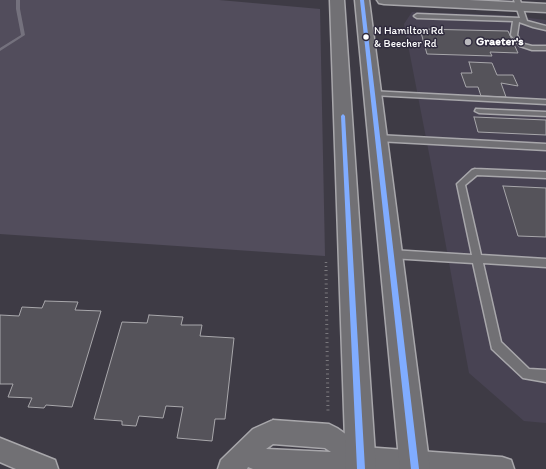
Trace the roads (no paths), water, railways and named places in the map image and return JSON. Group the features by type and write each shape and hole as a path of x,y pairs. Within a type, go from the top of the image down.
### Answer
{"main road":[{"path":"337,0 361,464"},
{"path":"362,0 415,466"},
{"path":"384,0 517,8 546,8"}],"street":[{"path":"0,450 46,469"},
{"path":"238,461 330,465 361,464 502,469"}],"lane":[{"path":"417,16 517,8"},
{"path":"517,8 524,22 546,28"},
{"path":"517,8 524,22"},
{"path":"517,8 514,35 517,40 522,45 532,48 546,48"},
{"path":"372,93 546,102"},
{"path":"479,111 546,114"},
{"path":"378,138 546,147"},
{"path":"546,175 475,172 461,184 496,345 527,374 546,376"},
{"path":"390,254 546,263"}],"waterway":[{"path":"0,50 23,35 18,9 18,0"}],"place":[{"name":"N Hamilton Rd & Beecher Rd","path":"366,37"},
{"name":"Graeter's","path":"468,42"}]}
